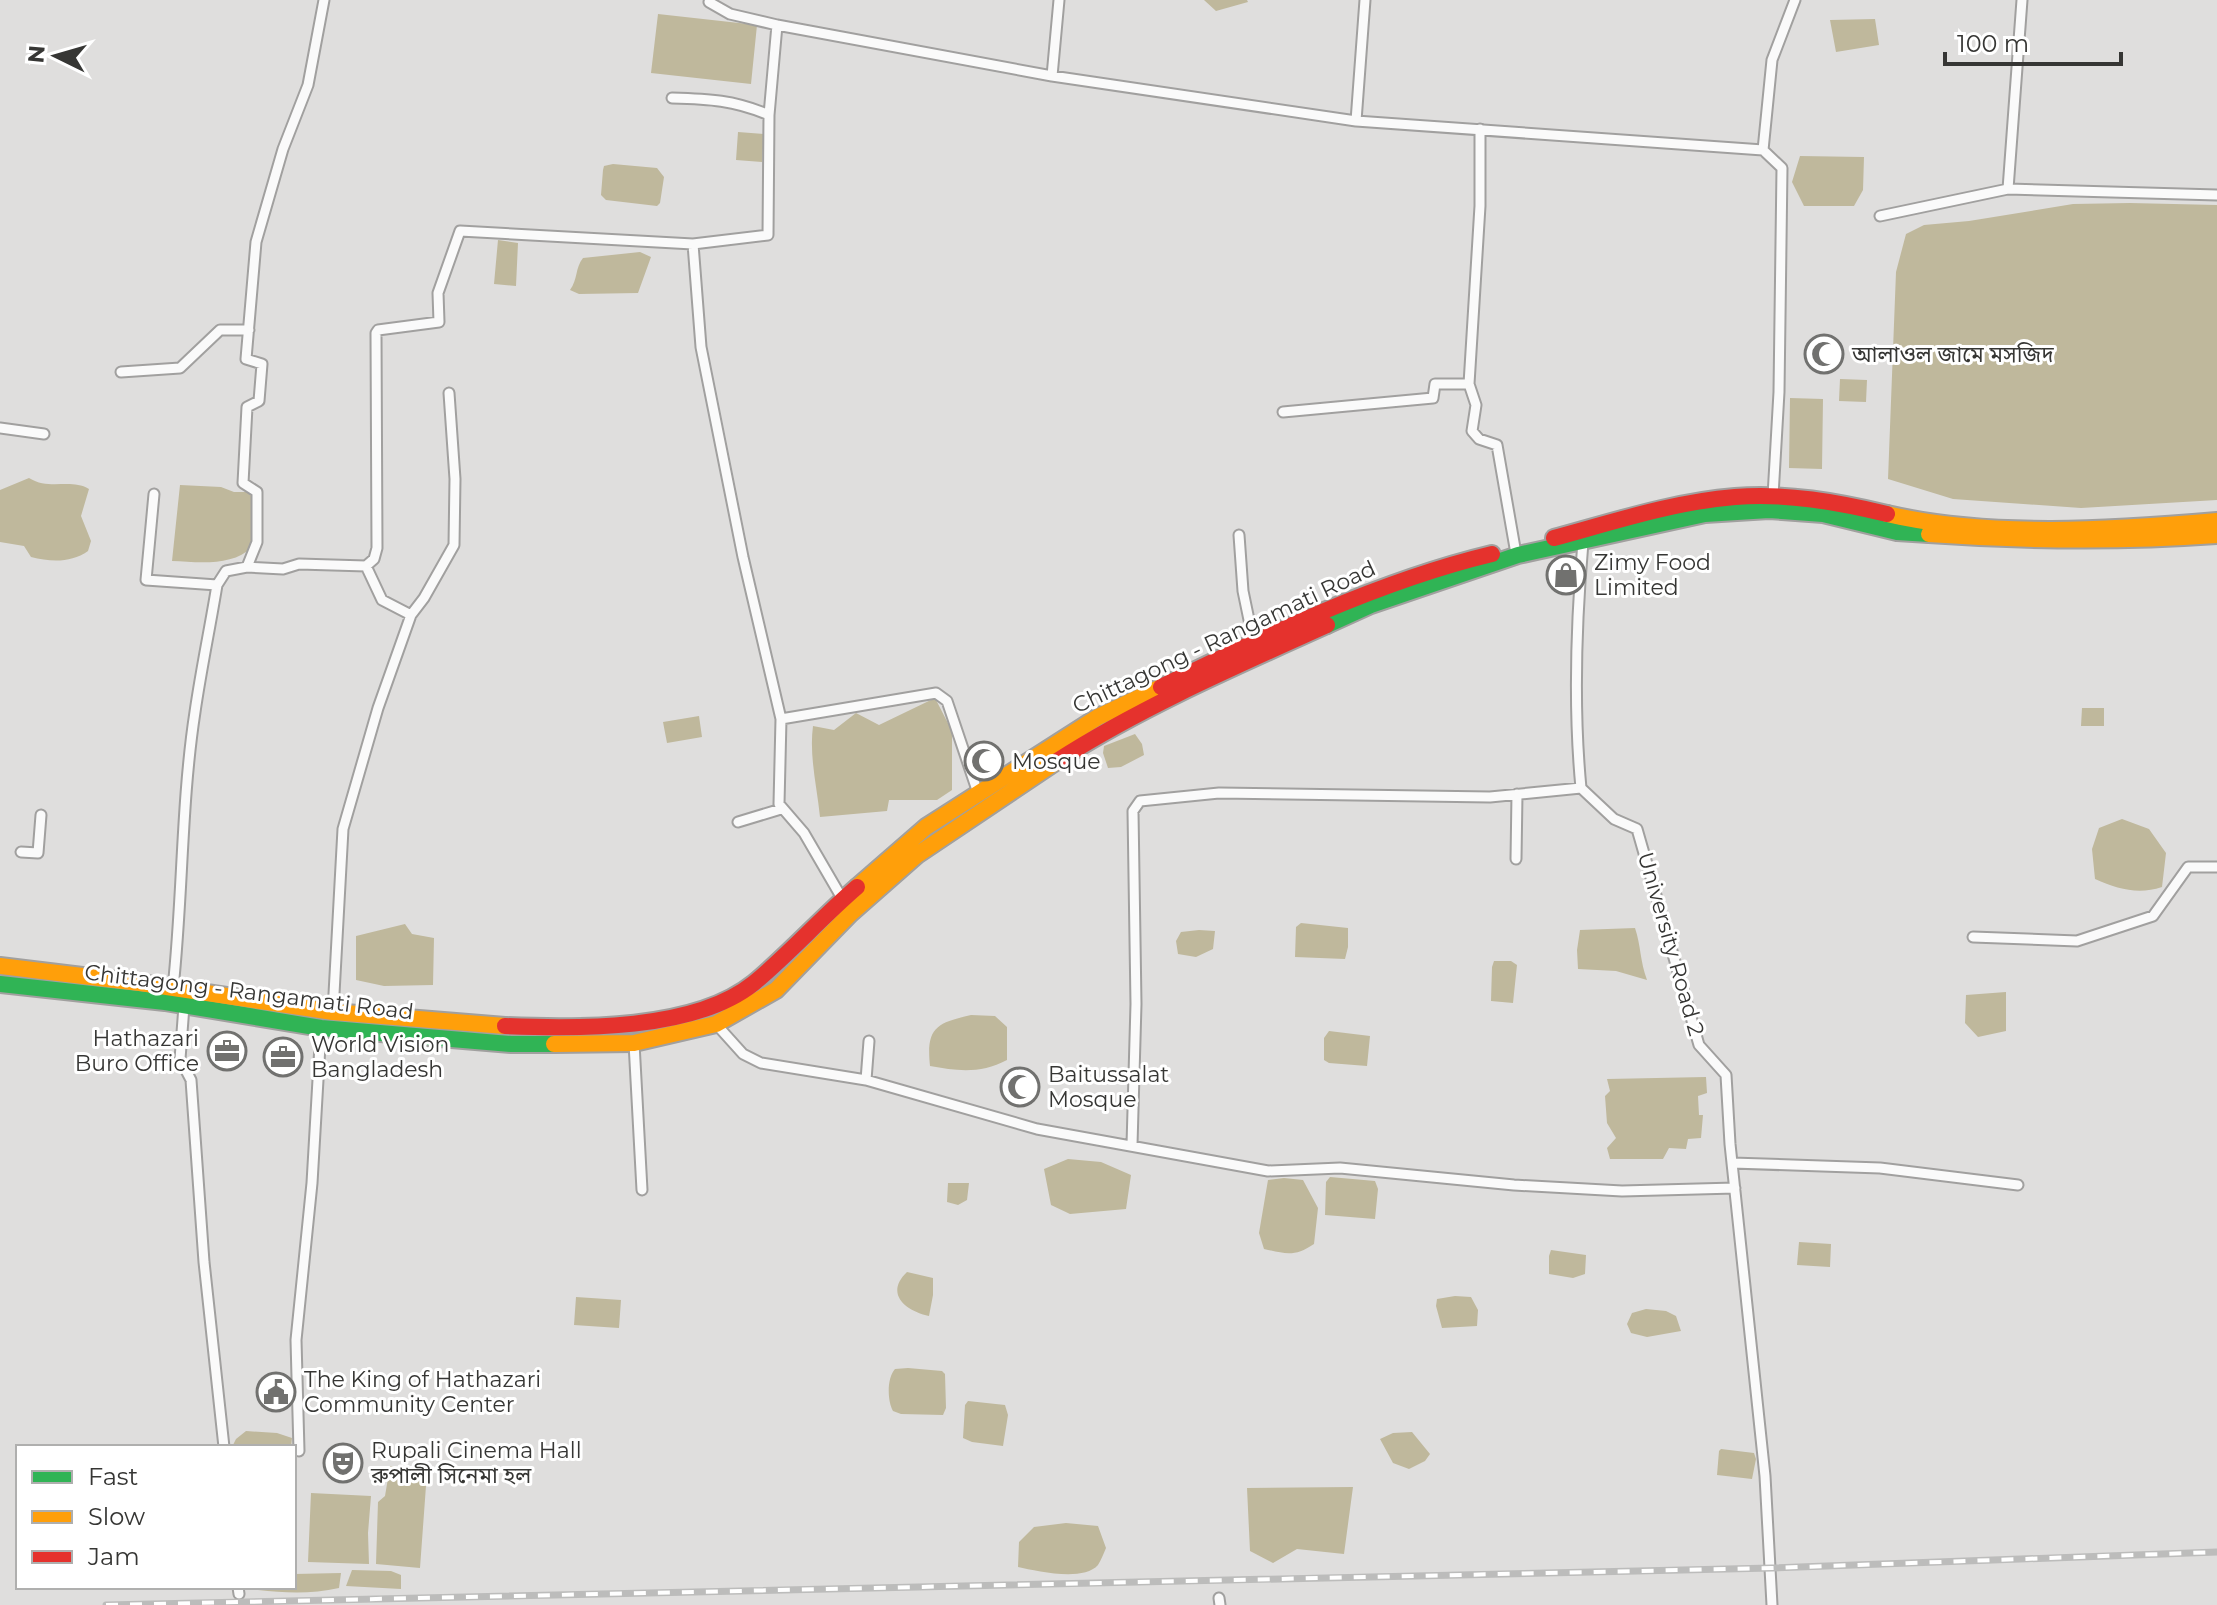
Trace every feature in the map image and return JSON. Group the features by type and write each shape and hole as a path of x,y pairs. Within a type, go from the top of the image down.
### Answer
{"highway":[{"name":"Chittagong - Rangamati Road","path":"0,966 333,1012 467,1025 560,1028 632,1025 664,1019 719,1002 752,985 926,827 1098,717 1392,583 1438,567 1698,502 1773,496 1843,504 1924,521 2046,530 2217,521"},
{"name":"Chittagong - Rangamati Road","path":"0,984 184,1006 321,1028 511,1044 634,1043 716,1024 776,990 850,914 917,855 1092,738 1257,656 1371,605 1518,555 1705,514 1769,510 1823,514 1897,532 2018,540 2126,541 2217,535"}],"street":[{"path":"247,567 257,542 257,492 243,483 247,407 259,401 262,364 246,359 256,242 283,149 308,85 324,0"},
{"path":"1052,76 1059,0"},
{"path":"1356,121 1365,0"},
{"path":"1763,150 1772,60 1795,0"},
{"path":"2008,189 2022,0"},
{"path":"709,2 730,14 777,25 1052,76 1356,121 1763,150 1782,168 1779,392 1773,496"},
{"path":"173,988 181,919 184,831 194,713 217,585 226,571 247,567 283,569 299,564 366,566 374,559 377,548 376,333 378,330 439,322 438,293 460,231 693,244 768,235 769,115 777,25"},
{"path":"672,98 720,99 769,115"},
{"path":"1480,129 1480,206 1469,384 1476,405 1472,431 1479,439 1497,445 1515,548"},
{"path":"1880,216 2008,189 2217,195"},
{"path":"693,244 701,347 743,557 781,719 778,799 781,809 804,833 843,900"},
{"path":"121,372 180,368 220,330 249,330"},
{"path":"1283,412 1433,398 1435,384 1469,384"},
{"path":"333,1012 343,829 378,708 411,615 454,545 455,479 449,393"},
{"path":"0,428 44,434"},
{"path":"154,494 146,580 217,585"},
{"path":"1239,535 1243,591 1254,644"},
{"path":"1132,1145 1136,1004 1133,811 1140,801 1219,793 1490,797 1581,788 1576,735 1576,632 1583,542"},
{"path":"366,566 382,600 411,615"},
{"path":"781,719 936,693 947,701 978,793"},
{"name":"University Road 2","path":"1581,788 1614,819 1637,829 1699,1045 1726,1075 1732,1163 1765,1476 1772,1605"},
{"path":"1516,859 1517,794"},
{"path":"738,822 781,809"},
{"path":"21,852 38,853 41,815"},
{"path":"1973,937 2077,941 2153,916 2188,867 2217,867"},
{"path":"184,1006 180,1059 191,1080 204,1262 224,1445"},
{"path":"716,1024 743,1054 761,1063 866,1080 1037,1129 1268,1171 1340,1168 1514,1185 1622,1191 1735,1188"},
{"path":"299,1451 296,1340 312,1183 321,1028"},
{"path":"866,1080 869,1041"},
{"path":"634,1043 642,1190"},
{"path":"1732,1163 1880,1168 2018,1185"}],"shaded area":[{"path":"1204,0 1247,0 1248,2 1216,11"},
{"path":"658,14 757,25 751,84 651,73"},
{"path":"1875,19 1879,45 1836,52 1830,20"},
{"path":"738,132 764,134 762,162 736,160"},
{"path":"1800,156 1864,157 1863,190 1854,206 1804,206 1792,182"},
{"path":"604,166 657,168 664,177 660,203 657,206 606,200 601,195 603,170"},
{"path":"2073,204 2217,205 2217,500 2081,508 1953,499 1888,479 1896,272 1906,234 1924,225"},
{"path":"498,240 518,243 516,286 494,284"},
{"path":"640,252 651,257 638,293 579,294 570,290 583,258"},
{"path":"1840,379 1867,380 1866,402 1839,401"},
{"path":"1790,398 1823,399 1822,469 1789,468"},
{"path":"29,478 45,484 75,484 89,489 81,516 91,541 88,551 68,559 46,560 31,557 24,546 0,542 0,490"},
{"path":"180,485 249,492 254,501 252,547 235,558 225,560 172,561"},
{"path":"935,698 952,731 952,790 937,800 889,800 887,811 820,817 813,760 813,726 834,730 856,713 879,725"},
{"path":"2082,708 2104,708 2104,726 2081,726"},
{"path":"699,716 702,737 667,743 663,722"},
{"path":"1135,734 1142,744 1144,755 1121,767 1108,768 1104,746"},
{"path":"2122,819 2149,829 2166,853 2162,887 2145,891 2128,890 2095,879 2092,849 2099,828"},
{"path":"1301,923 1348,928 1345,959 1295,957 1296,927"},
{"path":"405,924 412,934 434,938 433,985 384,986 356,980 356,936"},
{"path":"1635,928 1647,980 1616,971 1578,969 1580,930"},
{"path":"1215,931 1213,949 1196,957 1178,954 1176,941 1181,932"},
{"path":"1494,961 1511,961 1517,965 1513,1003 1491,1001"},
{"path":"2006,992 2006,1031 1978,1037 1965,1023 1966,995"},
{"path":"971,1015 995,1016 1007,1027 1007,1060 988,1068 969,1070 930,1066 930,1043 936,1029 949,1021"},
{"path":"1329,1031 1370,1036 1367,1066 1324,1060 1324,1038"},
{"path":"1706,1077 1707,1093 1698,1096 1699,1115 1703,1115 1701,1138 1688,1139 1686,1149 1669,1148 1663,1159 1610,1159 1607,1148 1616,1138 1607,1123 1605,1096 1610,1091 1607,1079"},
{"path":"1068,1159 1101,1162 1131,1175 1126,1209 1070,1214 1051,1205 1044,1169"},
{"path":"1330,1177 1375,1181 1378,1189 1375,1219 1325,1215 1326,1182"},
{"path":"1268,1180 1303,1180 1318,1208 1314,1244 1296,1253 1264,1249 1259,1233"},
{"path":"948,1183 969,1183 967,1200 958,1205 947,1202"},
{"path":"1799,1242 1831,1244 1830,1267 1797,1265"},
{"path":"1551,1250 1586,1255 1585,1274 1573,1278 1549,1274"},
{"path":"907,1272 933,1278 929,1316 906,1306 898,1294 900,1280"},
{"path":"576,1297 621,1300 619,1328 574,1325"},
{"path":"1471,1297 1478,1310 1477,1326 1442,1328 1437,1299"},
{"path":"1646,1309 1666,1311 1676,1316 1681,1331 1647,1337 1631,1333 1627,1324 1632,1313"},
{"path":"895,1369 942,1371 945,1374 946,1408 943,1415 893,1411 889,1395 890,1378"},
{"path":"968,1401 1005,1405 1008,1415 1003,1446 963,1438 965,1405"},
{"path":"246,1431 277,1433 292,1438 291,1445 233,1445"},
{"path":"1412,1432 1430,1454 1425,1461 1409,1469 1393,1463 1380,1439 1393,1433"},
{"path":"1721,1449 1754,1453 1756,1459 1752,1479 1717,1475"},
{"path":"390,1466 427,1472 420,1568 376,1564 378,1502 385,1496"},
{"path":"1353,1487 1344,1554 1297,1549 1273,1563 1250,1551 1247,1488"},
{"path":"311,1493 371,1496 369,1564 308,1562"},
{"path":"1066,1523 1098,1526 1106,1548 1098,1565 1082,1573 1071,1574 1018,1567 1019,1542 1034,1527"},
{"path":"352,1570 391,1571 401,1575 401,1589 346,1586"},
{"path":"341,1573 339,1588 299,1592 258,1590 296,1589 296,1574"}],"railway":[{"path":"106,1605 1772,1568 2217,1552"}],"traffic: fast":[{"path":"1327,625 1371,605 1518,555 1705,514 1769,510 1823,514 1897,532 1929,534"},
{"path":"0,984 165,1002 321,1028 511,1044 554,1044"}],"traffic: slow":[{"path":"1887,514 1967,526 2052,530 2217,521"},
{"path":"1929,534 2073,540 2217,535"},
{"path":"857,887 926,827 1098,717 1161,687"},
{"path":"554,1044 634,1043 716,1024 776,990 850,914 917,855 1057,761"},
{"path":"0,966 333,1012 505,1026"}],"traffic: jam":[{"path":"1554,538 1666,508 1735,497 1774,496 1812,500 1887,514"},
{"path":"1161,687 1365,594 1492,554"},
{"path":"1057,761 1155,705 1327,625"},
{"path":"505,1026 634,1024 700,1010 729,999 754,983 857,887"}],"place":[{"name":"আলাওল জামে মসজিদ","path":"1824,354"},
{"name":"Zimy Food Limited","path":"1566,575"},
{"name":"Mosque","path":"984,761"},
{"name":"Hathazari Buro Office","path":"227,1051"},
{"name":"World Vision Bangladesh","path":"283,1057"},
{"name":"Baitussalat Mosque","path":"1020,1087"},
{"name":"The King of Hathazari Community Center","path":"276,1392"},
{"name":"Rupali Cinema Hall রুপালী সিনেমা হল","path":"343,1463"}]}
